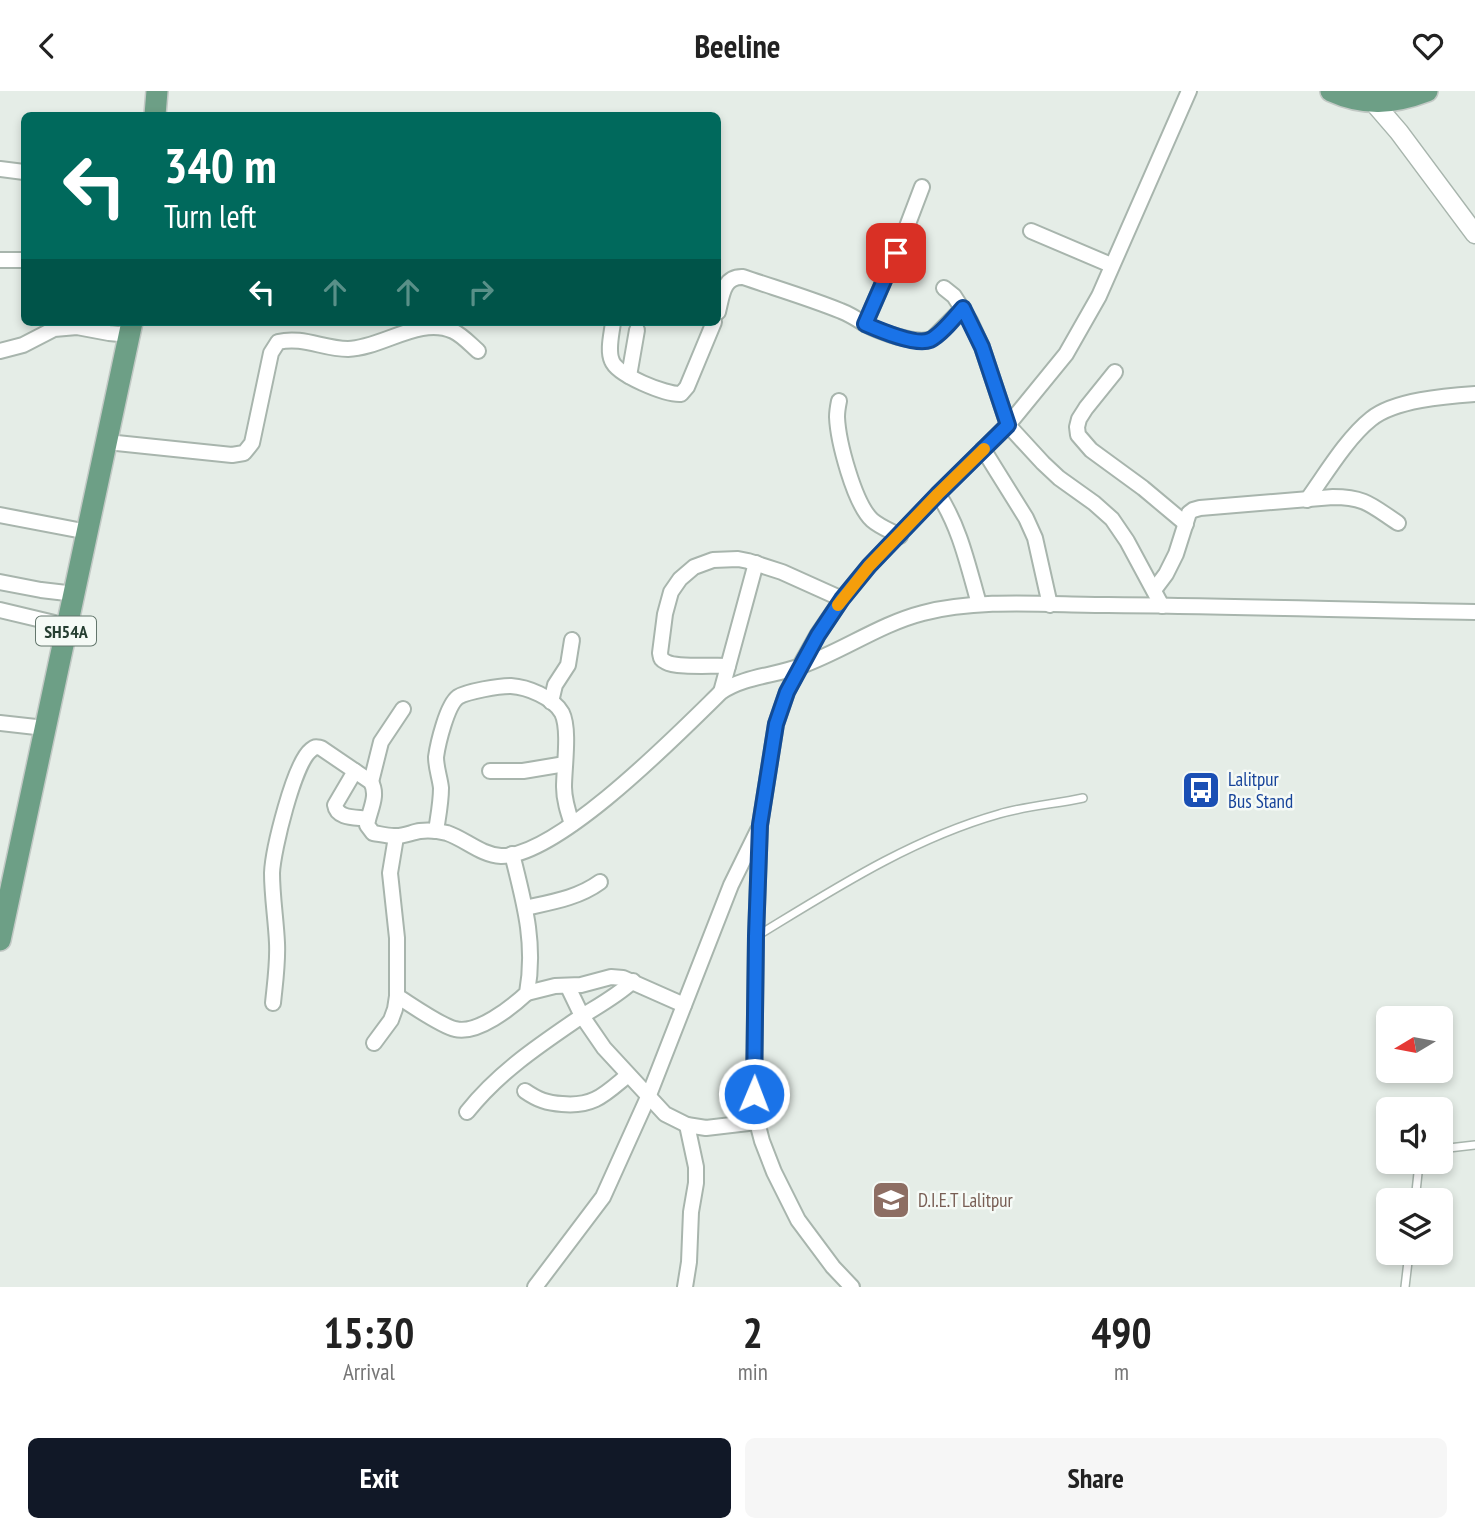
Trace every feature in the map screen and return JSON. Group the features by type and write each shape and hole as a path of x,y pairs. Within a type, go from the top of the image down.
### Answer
{"main road":[{"path":"155,112 157,91"},
{"path":"1331,91 1349,99 1374,103 1407,98 1427,91"},
{"name":"SH54A","path":"0,940 131,328"}],"street":[{"path":"852,1287 833,1267 798,1220 774,1172 757,1122 754,1094 760,825 776,724 800,666 842,599 869,566 1008,425 1066,354 1099,296 1189,91"},
{"path":"1374,103 1475,234"},
{"path":"0,169 21,171"},
{"path":"865,324 922,187"},
{"path":"1031,231 1111,265"},
{"path":"0,260 21,260"},
{"path":"721,301 730,279 743,277 842,311 865,324 917,341 928,341 936,336 963,308"},
{"path":"944,288 963,308 982,347 1008,425 1059,478 1112,519 1162,606"},
{"path":"613,326 612,363 621,372 669,393 681,394 685,392 692,377 712,326"},
{"path":"0,351 23,345 54,329 77,327 108,333 131,328"},
{"path":"107,442 232,455 244,453 252,443 271,353 278,342 292,339 351,349 367,347 430,327 452,331 478,351"},
{"path":"629,376 637,330"},
{"path":"1115,372 1079,419 1078,435 1091,450 1186,524"},
{"path":"1307,500 1354,436 1372,418 1389,409 1410,403 1475,394"},
{"path":"839,401 837,418 840,441 856,497 873,521 900,535"},
{"path":"983,450 1026,518 1035,538 1050,605"},
{"path":"938,494 955,526 979,604"},
{"path":"1154,590 1176,554 1189,513 1200,508 1352,497 1364,501 1398,523"},
{"path":"0,515 88,532"},
{"path":"728,666 667,663 661,658 665,614 671,592 680,579 694,567 713,560 738,559 782,572 842,599"},
{"path":"721,692 756,563"},
{"path":"0,582 75,594"},
{"path":"273,1003 277,958 272,874 274,856 294,781 305,757 316,747 371,782 375,788 367,825 373,834 396,837 421,831 436,831 501,856 538,845 572,824 648,763 721,692 731,686 800,666 922,613 979,604 1475,612"},
{"path":"0,610 67,626"},
{"path":"551,702 558,678 568,666 572,640"},
{"path":"436,831 441,791 436,758 451,705 465,694 506,686 535,691 558,707 562,714 566,724 566,803 572,824"},
{"path":"371,782 381,741 403,709"},
{"path":"0,723 45,728"},
{"path":"490,771 523,771 565,764"},
{"path":"355,771 335,805 336,810 338,814 368,819"},
{"path":"536,1286 603,1197 649,1095 731,885 760,825"},
{"path":"374,1043 391,1020 397,996 397,938 390,873 396,837"},
{"path":"512,854 525,908 532,962 527,993"},
{"path":"525,908 576,896 600,882"},
{"path":"397,996 455,1029 469,1029 491,1020 527,993 611,977 633,981 684,1005"},
{"path":"467,1112 478,1098 517,1062 633,981"},
{"path":"568,986 582,1016 604,1048 664,1114 687,1125 706,1128 757,1122"},
{"path":"525,1091 549,1103 585,1104 608,1092 628,1075"},
{"path":"685,1287 696,1183 696,1167 687,1125"}],"lane":[{"path":"756,936 862,871 918,845 1000,814 1083,798"},
{"path":"1453,1148 1475,1145"},
{"path":"1405,1287 1408,1265"}],"slow traffic":[{"path":"838,605 869,566 984,449"}],"place":[{"name":"Lalitpur Bus Stand","path":"1201,790"},
{"name":"D.I.E.T Lalitpur","path":"891,1200"}],"route":[{"path":"754,1094 760,825 776,724 787,692 818,635 869,566 1008,425 982,347 963,308 928,341 901,337 865,324 896,253"}]}
